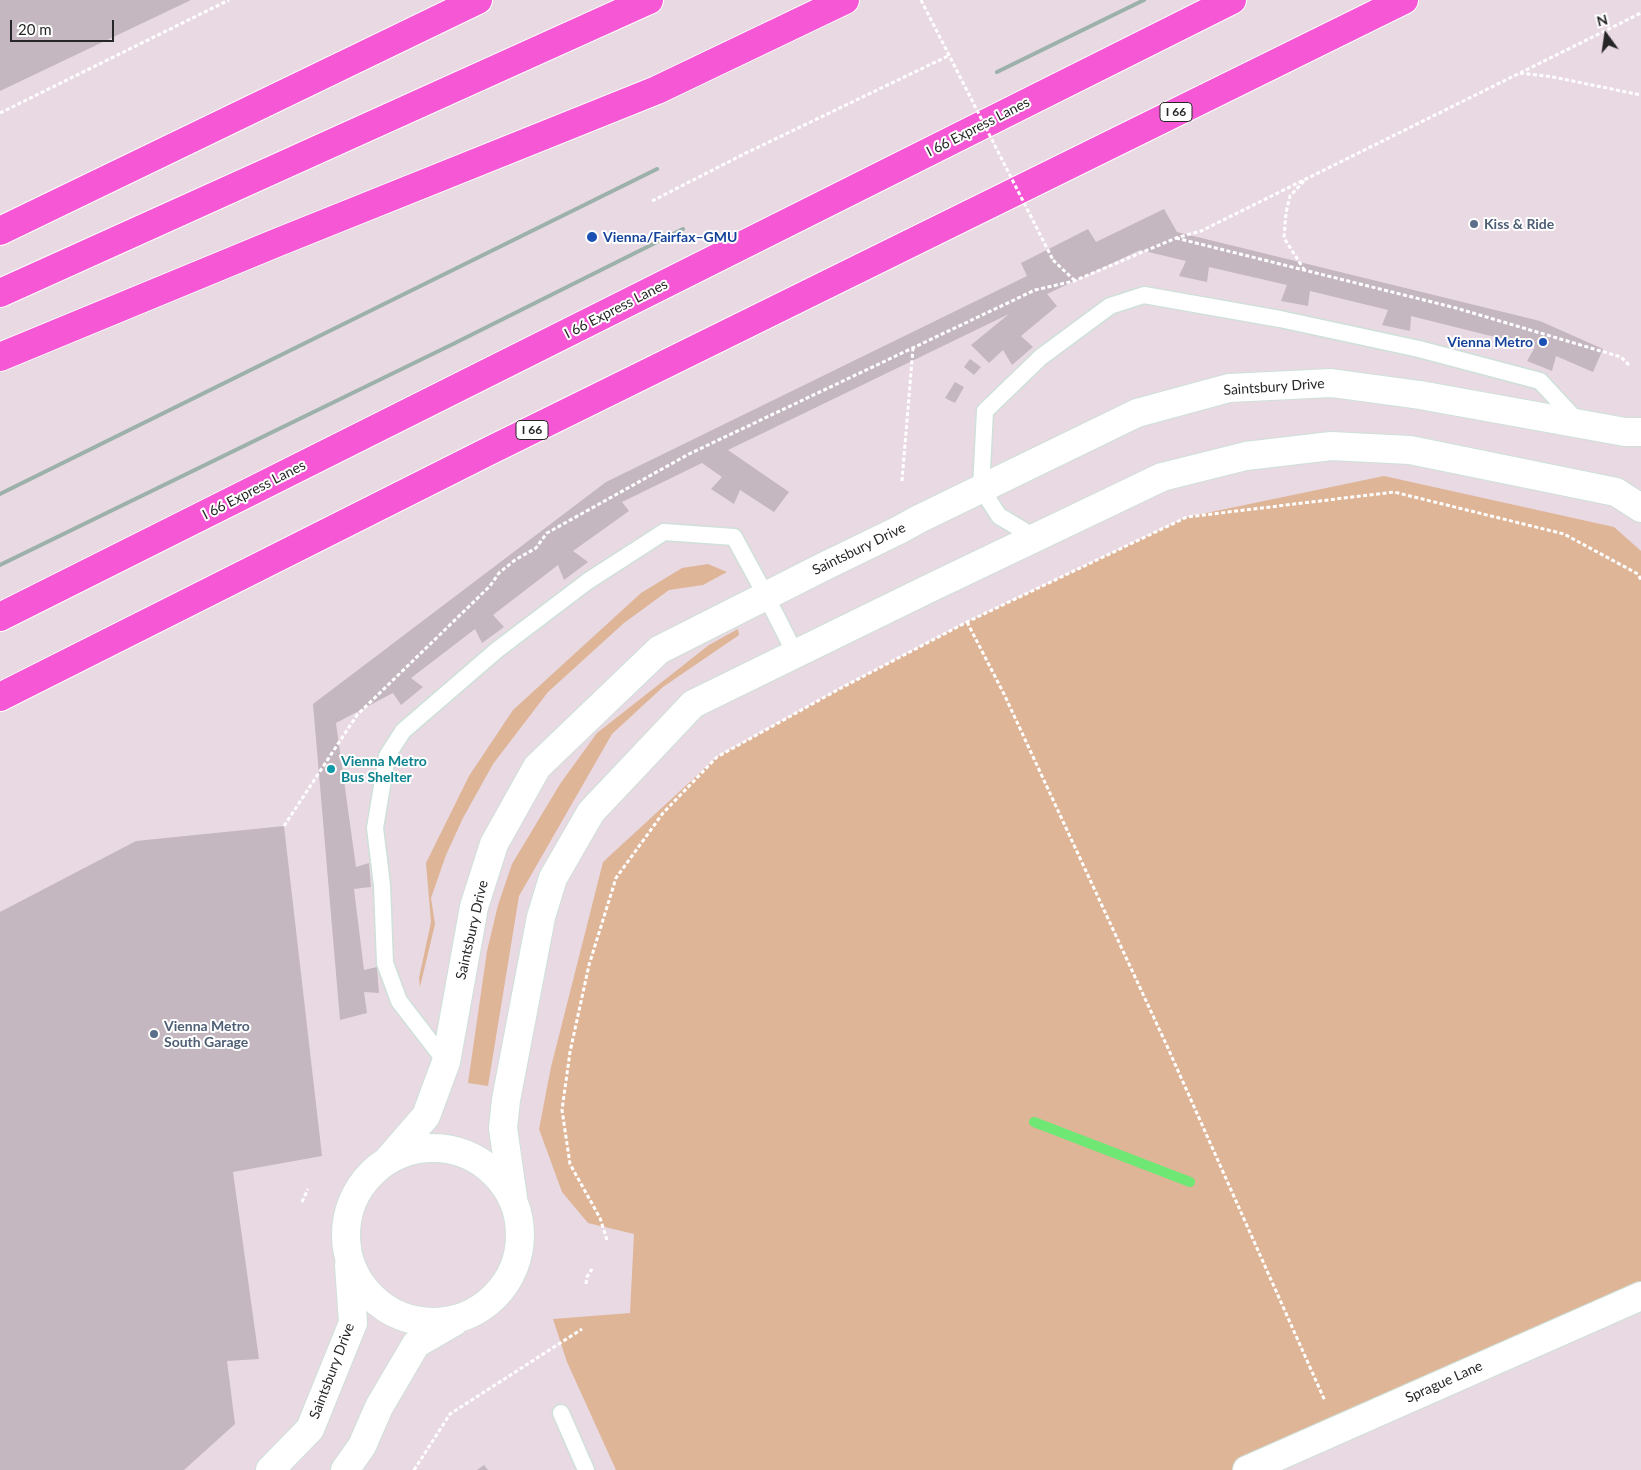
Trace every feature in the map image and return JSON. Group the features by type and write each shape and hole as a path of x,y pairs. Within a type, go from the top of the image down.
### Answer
{"highway":[{"path":"0,231 478,0"},
{"path":"0,293 650,0"},
{"path":"0,358 276,242 657,90 845,0"},
{"name":"I 66 Express Lanes","path":"0,617 1232,0"},
{"name":"I 66","path":"0,697 631,380 1404,0"},
{"path":"1287,59 1422,0"}],"street":[{"name":"Saintsbury Drive","path":"387,1161 426,1116 446,1062 474,907 494,844 537,767 659,650 981,488 1137,413 1229,388 1331,383 1420,395 1625,432 1641,432"},
{"path":"345,1470 362,1446 379,1407 416,1344 486,1306 507,1284 519,1257 521,1227 513,1198 503,1128 541,917 554,878 592,812 693,704 795,653 1162,478 1246,456 1331,446 1410,450 1616,492 1641,508"},
{"path":"460,1319 430,1323 400,1317 376,1302 359,1282 348,1256 346,1229 352,1202 366,1179 387,1161 412,1150 442,1148 471,1156 496,1173 513,1198"},
{"name":"Saintsbury Drive","path":"270,1470 310,1429 353,1323 348,1256"},
{"name":"Sprague Lane","path":"1247,1470 1289,1461 1641,1296"}],"lane":[{"path":"1036,538 999,516 981,488 985,410 1041,357 1110,306 1144,295 1289,321 1419,349 1540,381 1580,424"},
{"path":"446,1062 399,1001 385,964 382,885 375,828 387,756 403,731 497,650 588,581 664,532 734,537 795,653"},
{"path":"561,1413 586,1470"}],"path":[{"path":"0,113 229,0"},
{"path":"921,0 1053,260 1074,281"},
{"path":"284,826 356,716 490,586 499,573 515,560 536,548 547,533 689,454 1035,290 1074,281 1176,238 1201,231 1641,13"},
{"path":"652,201 744,154 948,56"},
{"path":"1520,73 1553,77 1641,95"},
{"path":"1305,271 1284,238 1286,213 1290,196 1306,179"},
{"path":"1176,238 1456,308 1594,348 1621,357 1629,365"},
{"path":"902,481 913,348"},
{"path":"607,1240 600,1218 570,1164 562,1110 570,1052 589,965 616,878 663,813 717,757 967,622 1188,517 1394,492 1564,534 1638,574 1641,580"},
{"path":"967,622 1004,694 1163,1037 1325,1401"},
{"path":"302,1202 308,1189"},
{"path":"586,1284 587,1277 592,1269"},
{"path":"414,1470 450,1414 582,1329"}],"shaded area":[{"path":"1384,476 1614,527 1641,551 1641,1294 1245,1470 616,1470 567,1362 553,1319 630,1313 634,1234 588,1223 562,1192 539,1129 551,1067 603,862 717,757 841,688 967,622 1187,517"},
{"path":"708,564 727,572 703,585 669,590 624,623 548,692 493,764 463,818 446,855 431,898 435,924 420,987 419,978 431,922 426,863 469,776 513,710 641,593 682,568"},
{"path":"738,629 739,635 663,687 612,734 519,896 488,1086 468,1083 487,951 498,905 512,864 560,784 597,733 709,645"}],"building":[{"path":"0,0 191,0 0,91"},
{"path":"1164,209 1177,232 1540,321 1603,349 1593,372 1556,356 1552,371 1527,361 1535,347 1411,316 1410,331 1382,325 1388,310 1310,291 1308,306 1281,301 1287,285 1209,267 1207,282 1179,276 1186,261 1140,250 1047,294 1057,306 1021,336 1033,347 1012,365 1003,350 989,363 971,345 1009,314 728,450 789,492 774,512 740,490 734,504 711,489 722,477 702,463 622,502 629,511 573,551 588,562 564,580 558,565 493,615 504,627 482,643 475,629 411,678 423,687 401,705 393,693 336,723 356,867 369,863 371,887 354,889 364,970 377,967 379,993 364,992 367,1013 340,1020 313,704 606,482 1027,276 1021,263 1088,229 1096,242"},
{"path":"970,359 981,367 974,375 964,367"},
{"path":"955,382 964,387 955,403 945,398"},
{"name":"Vienna Metro South Garage","path":"284,826 322,1156 233,1172 259,1359 227,1361 235,1424 184,1470 0,1470 0,912 136,841"},
{"path":"484,1465 488,1470 477,1470"}],"waterway":[{"path":"1034,1122 1190,1182"}],"railway":[{"path":"997,72 1144,0"},
{"path":"0,494 657,169"},
{"path":"0,565 453,344 683,229"}],"place":[{"name":"Kiss & Ride","path":"1474,224"},
{"name":"Vienna/Fairfax–GMU","path":"592,237"},
{"name":"Vienna Metro","path":"1543,342"},
{"name":"Vienna Metro Bus Shelter","path":"331,769"},
{"name":"Vienna Metro South Garage","path":"154,1034"}]}
